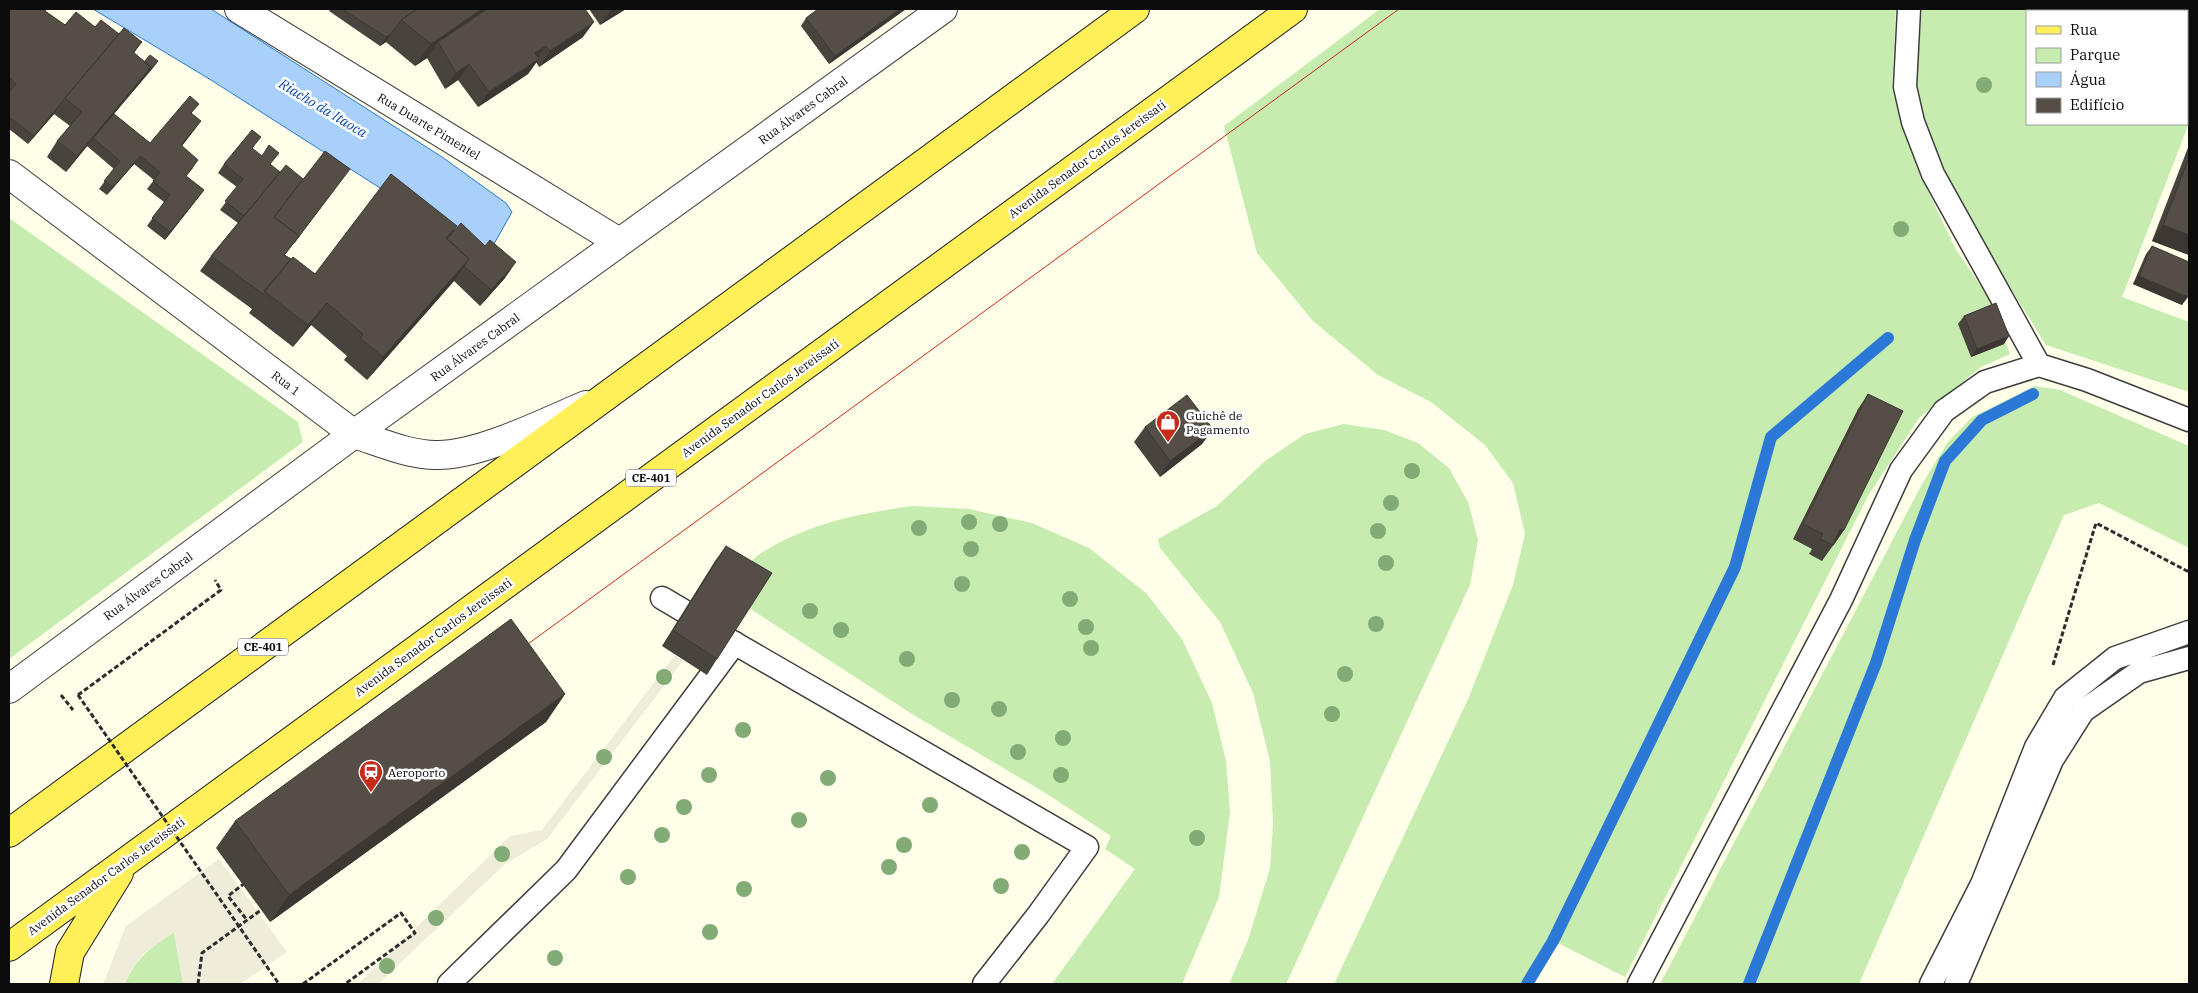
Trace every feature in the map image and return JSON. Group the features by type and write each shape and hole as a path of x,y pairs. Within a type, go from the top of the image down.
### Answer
{"main road":[{"name":"CE-401","path":"9,833 1135,9"},
{"name":"Avenida Senador Carlos Jereissati","path":"9,947 1293,9"},
{"path":"64,984 70,952 126,861"}],"street":[{"name":"Rua Álvares Cabral","path":"9,689 354,434 944,9"},
{"name":"Rua Duarte Pimentel","path":"259,13 619,242"},
{"name":"Rua 1","path":"9,174 354,434 414,452 436,455 466,453 603,398"}],"lane":[{"path":"1910,9 1904,87 1913,122 1933,174 2039,365"},
{"path":"1639,984 1841,600 1901,470 1944,410 1985,382 2039,365 2087,380 2189,420"},
{"path":"662,598 684,611"},
{"path":"1931,984 1982,884 2036,748 2065,698 2116,658 2189,632"},
{"path":"449,984 566,870 732,641 1087,847 984,984"},
{"path":"1956,984 2052,760 2083,711 2139,672 2189,658"}],"path":[{"path":"2052,668 2096,523 2189,572"},
{"path":"213,578 221,590 78,696 279,984"},
{"path":"59,692 73,710"},
{"path":"247,920 228,896 249,880"},
{"path":"198,984 202,953 261,910"},
{"path":"303,984 401,912 415,933 345,984"}],"green space":[{"path":"1380,9 1896,9 1892,89 1918,170 1955,248 1990,300 2010,354 1981,367 1919,418 1868,496 1625,977 1554,941 1527,984 1334,984 1469,697 1513,585 1525,534 1513,483 1485,445 1431,402 1378,375 1313,321 1257,253 1224,126"},
{"path":"1922,9 2189,9 2189,123 2122,297 2189,322 2189,392 2046,345 1982,242 1936,160 1916,90"},
{"path":"9,218 298,422 303,442 9,659"},
{"path":"2035,386 2060,390 2189,446 2189,548 2099,503 2064,515 1859,984 1660,984 1922,484 1948,442 1972,417"},
{"path":"1344,424 1384,430 1418,443 1449,468 1468,502 1478,540 1470,585 1286,984 1229,984 1248,940 1270,868 1273,824 1270,761 1253,693 1220,622 1160,548 1158,539 1217,506 1265,461 1305,434"},
{"path":"912,506 969,509 1032,523 1089,548 1146,593 1182,639 1212,703 1226,761 1230,812 1219,897 1182,984 1052,984 1135,869 1105,849 1111,836 1044,792 912,714 749,608 738,575 753,559 763,552 798,534 835,521 873,512"},
{"path":"174,932 183,984 125,984 139,960 151,948"}],"shaded area":[{"path":"675,655 683,661 547,839 505,864 378,984 358,984 510,836 542,830"},
{"path":"219,859 287,952 240,984 183,984 174,932 144,953 131,970 125,984 103,984 126,926"}],"water":[{"name":"Riacho da Itaoca","path":"93,9 211,9 442,157 506,203 512,212 490,251 474,248 211,80"}],"building":[{"path":"9,9 46,9 45,11 65,25 76,12 95,27 101,20 119,34 34,136 9,117 9,92 16,84 9,78"},
{"path":"342,9 417,9 401,20 391,34 386,37"},
{"path":"417,9 482,9 431,44 401,20"},
{"path":"487,9 585,9 594,22 550,51 546,46 535,53 539,59 489,92 469,64 456,73 438,42"},
{"path":"818,9 900,9 835,56 806,18"},
{"path":"124,28 142,42 133,52 151,67 77,156 57,141 82,112 65,98"},
{"path":"150,55 158,61 146,75 151,67 144,62"},
{"path":"190,96 199,104 191,113 201,121 181,145 198,160 186,176 204,190 170,232 152,218 170,195 153,181 160,172 140,156 113,187 104,181 120,161 93,138 114,114 150,143"},
{"path":"252,130 261,137 252,148 262,156 269,145 279,153 270,164 280,172 244,216 225,201 243,179 224,164"},
{"path":"325,151 350,169 294,243 299,236 274,217"},
{"path":"2189,158 2189,235 2163,225"},
{"path":"286,165 303,179 274,217 299,236 284,255 291,259 263,294 211,256"},
{"path":"391,174 457,226 446,238 469,259 383,357 360,338 363,334 327,303 308,325 264,291 293,257 315,274"},
{"path":"461,223 485,246 490,240 516,262 491,290 464,266 469,259 447,239"},
{"path":"2152,246 2189,262 2188,297 2139,276"},
{"path":"1996,303 2009,336 1977,349 1964,316"},
{"path":"1868,394 1903,411 1844,530 1840,529 1833,545 1820,539 1823,534 1803,524"},
{"path":"1187,395 1213,429 1170,461 1145,427"},
{"path":"726,546 772,573 717,659 673,630"},
{"name":"Aeroporto","path":"511,619 565,694 289,895 235,821"}],"waterway":[{"path":"1527,984 1553,941 1735,567 1771,437 1888,338"},
{"path":"1749,984 1876,663 1915,540 1945,461 1982,420 2033,394"}],"tram line":[{"path":"517,652 1399,9"}],"place":[{"name":"Guichê de Pagamento","path":"1168,443"},
{"name":"Aeroporto","path":"371,793"}]}
